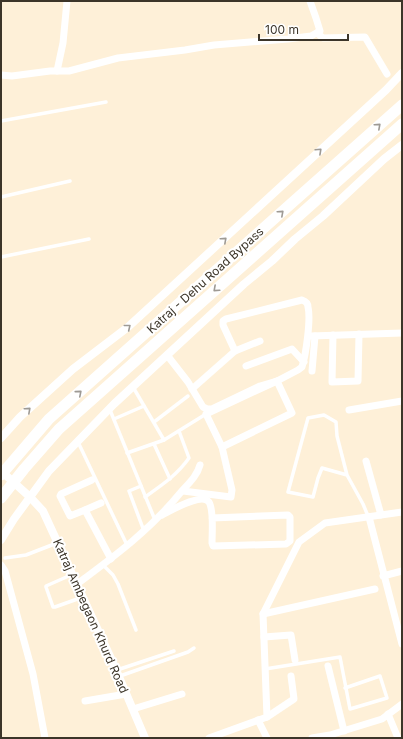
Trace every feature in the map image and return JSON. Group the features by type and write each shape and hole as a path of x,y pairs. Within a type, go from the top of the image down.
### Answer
{"highway":[{"name":"Katraj - Dehu Road Bypass","path":"1,475 12,460 49,419 402,105"},
{"name":"Katraj - Dehu Road Bypass","path":"4,494 59,429 402,124"}],"street":[{"path":"57,71 63,43 67,1"},
{"path":"1,75 12,76 69,71 118,58 214,45 311,36 320,31 310,1"},
{"path":"317,33 323,38 365,37 387,74"},
{"path":"1,438 20,417 73,369 128,327 228,236 386,90 402,73"},
{"path":"1,540 49,471 109,409 244,284 323,216 384,159 402,145"},
{"path":"183,491 231,498 232,490 222,447 206,414 277,381 302,367 309,324 308,305 302,300 226,319 223,321 223,325 235,351"},
{"path":"312,371 313,336 402,333"},
{"path":"333,335 332,382 358,381 358,334"},
{"path":"192,389 235,351 260,341"},
{"path":"246,366 292,350 304,362"},
{"path":"167,355 192,389 203,407 207,409 212,409 260,386 277,381"},
{"path":"222,447 292,413 277,381"},
{"path":"350,410 402,401"},
{"path":"366,461 381,515"},
{"path":"77,584 128,547 156,521 198,472 200,465"},
{"name":"Katraj Ambegaon Khurd Road","path":"1,471 30,497 43,512 118,674 145,738"},
{"path":"92,480 61,494 60,496 70,516 101,503"},
{"path":"162,515 194,500 203,499 207,500 209,503 212,518 212,543 216,546 286,544 290,540 290,517 288,515 212,518"},
{"path":"85,510 111,559"},
{"path":"267,717 263,614 299,542 325,523 402,512"},
{"path":"369,517 383,576 402,644"},
{"path":"1,565 5,571 33,674 45,738"},
{"path":"383,576 402,571"},
{"path":"263,614 375,589"},
{"path":"264,637 291,635 295,660"},
{"path":"328,666 344,731"},
{"path":"208,738 267,717 294,699 291,676"},
{"path":"85,701 126,694"},
{"path":"133,709 182,694"},
{"path":"312,738 330,735 382,719 402,704"},
{"path":"388,714 398,738"},
{"path":"258,720 267,738"}],"lane":[{"path":"1,121 106,102"},
{"path":"1,197 70,181"},
{"path":"1,258 89,239"},
{"path":"133,386 164,440"},
{"path":"154,422 188,396"},
{"path":"114,419 144,406"},
{"path":"109,409 156,521"},
{"path":"127,452 164,440 206,414"},
{"path":"347,475 322,468 313,497 288,492 308,418 324,415 336,422 337,436 347,475 364,504 369,517"},
{"path":"145,497 170,479 183,467 189,458 179,431"},
{"path":"78,441 128,547"},
{"path":"154,444 170,479"},
{"path":"141,486 129,491 144,532"},
{"path":"5,558 26,555 58,543"},
{"path":"103,565 113,575 118,584 136,630"},
{"path":"72,574 46,586 53,607 83,597"},
{"path":"118,674 188,652 194,648"},
{"path":"118,674 174,651"},
{"path":"265,670 340,657 350,709 387,698 380,676 346,688"}]}
